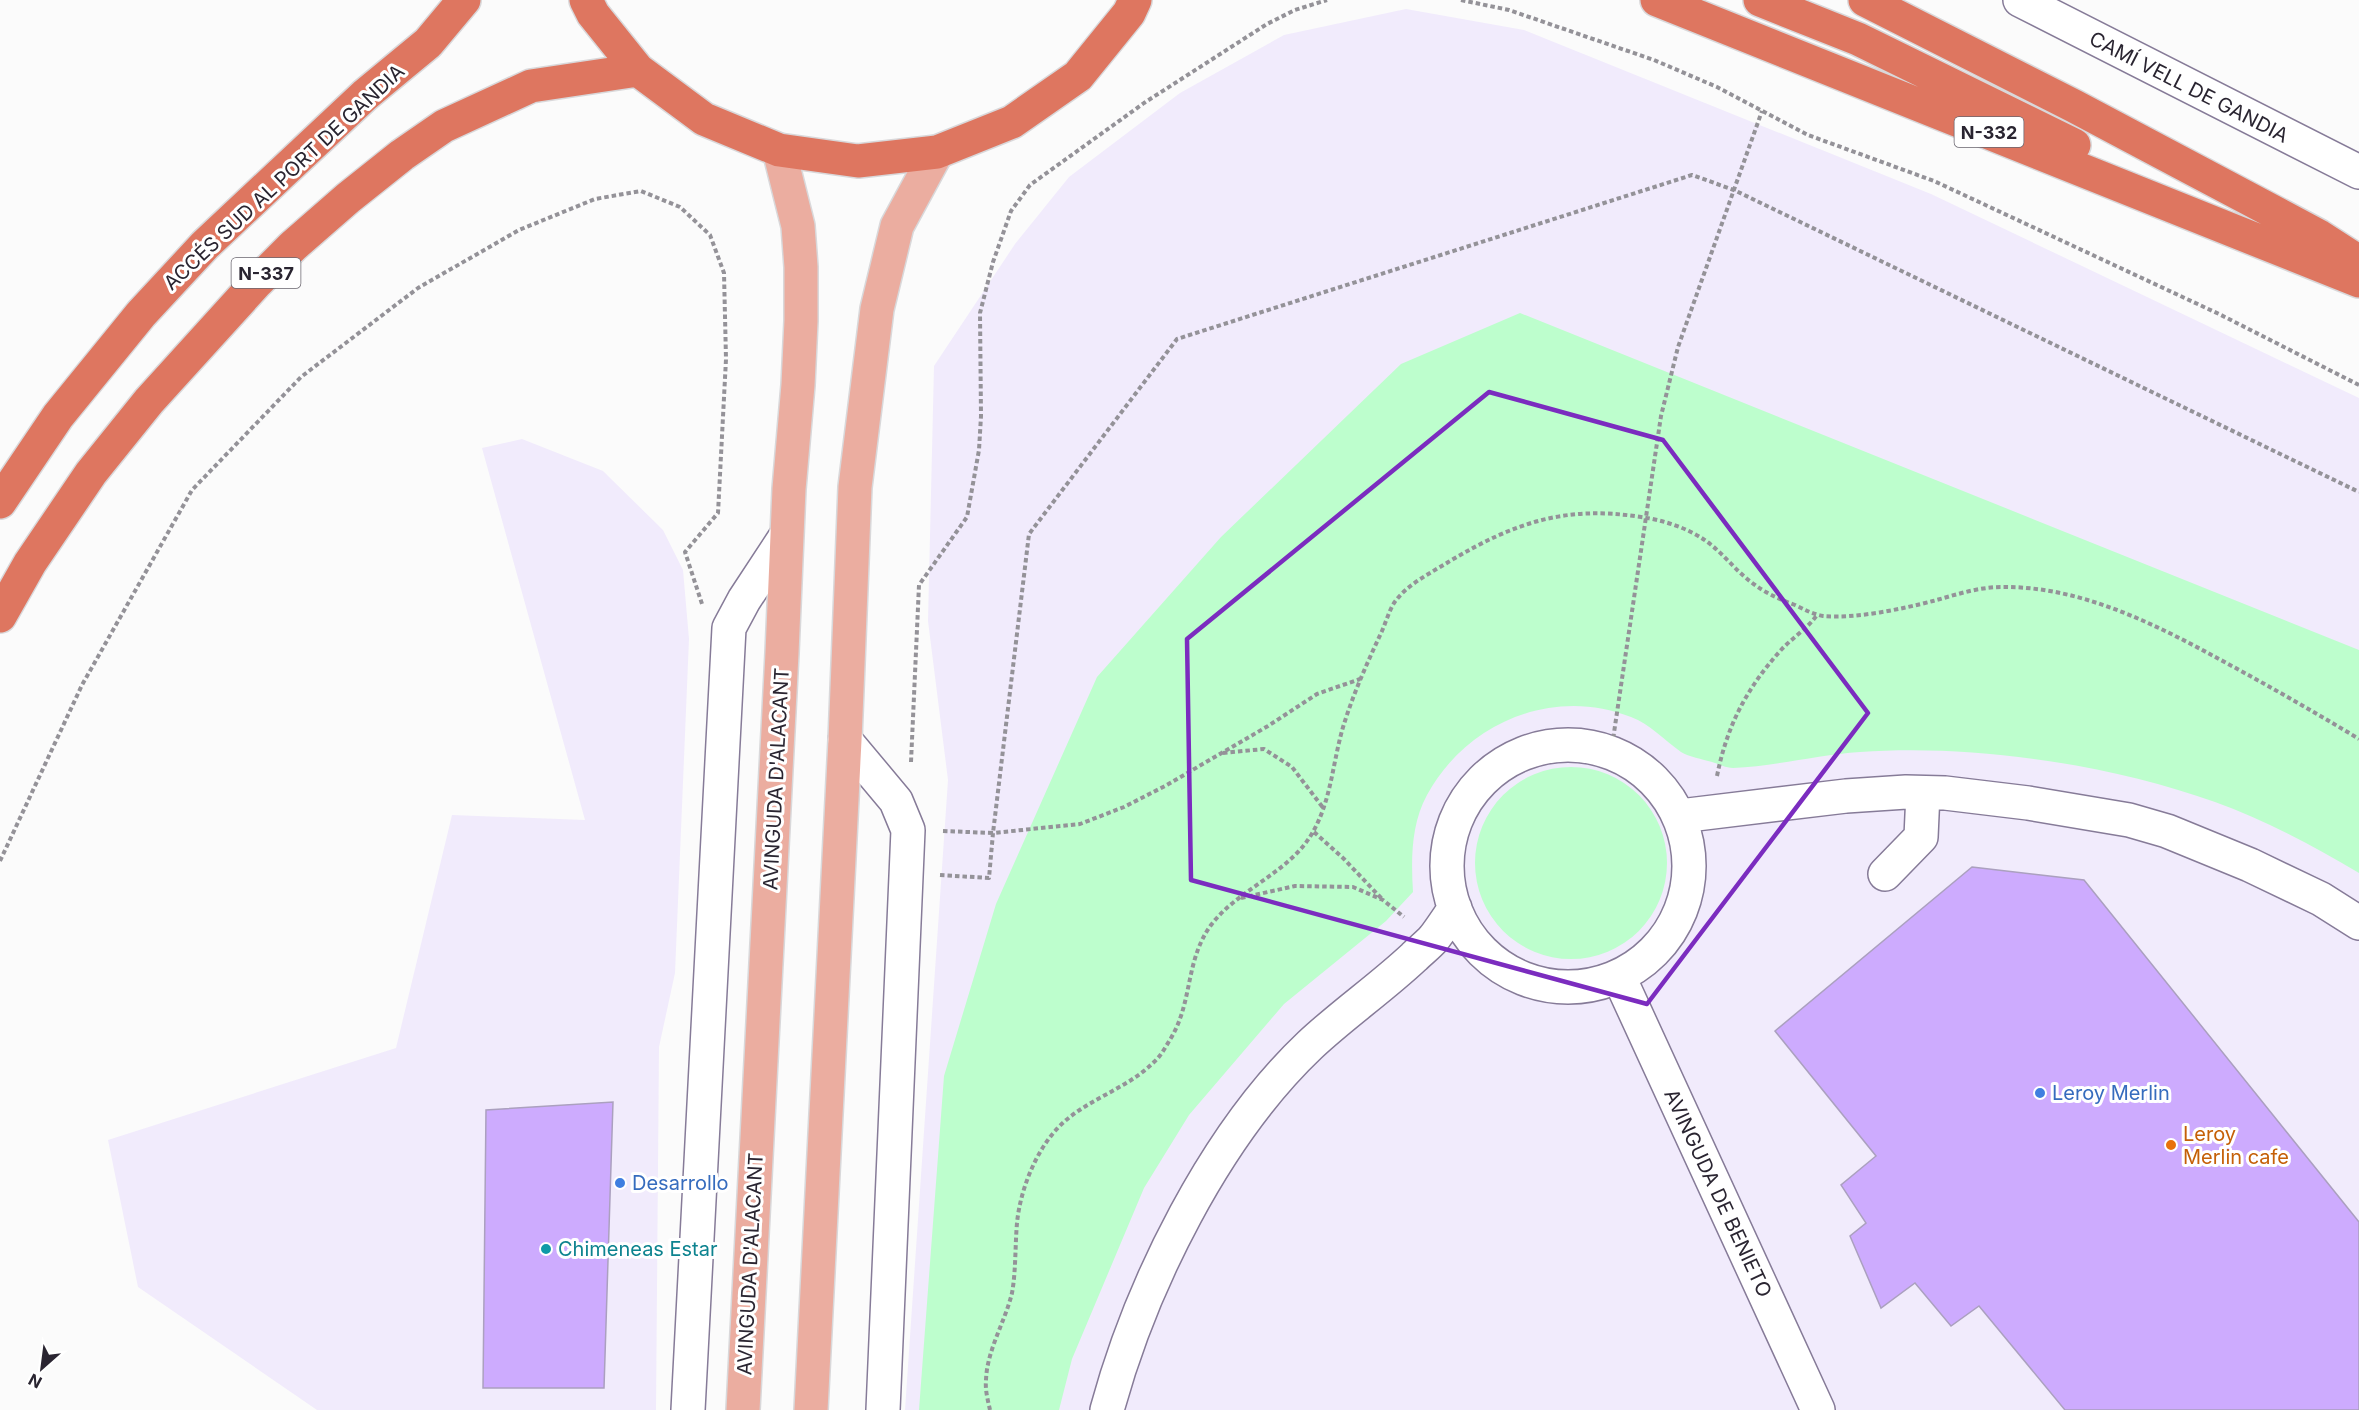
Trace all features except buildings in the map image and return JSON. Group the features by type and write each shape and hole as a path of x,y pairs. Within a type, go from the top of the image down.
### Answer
{"highway":[{"name":"ACCÉS SUD AL PORT DE GANDIA","path":"0,501 58,416 141,314 205,245 364,95 428,43 464,0"},
{"path":"586,0 593,14 638,70 704,119 779,150 858,161 937,152 1012,122 1078,75 1129,13 1135,0"},
{"name":"N-332","path":"1657,0 2359,281"},
{"name":"N-332","path":"1760,0 1858,39 2321,266"},
{"path":"1865,0 2074,106 2319,236 2359,262"},
{"name":"N-337","path":"0,616 30,563 91,473 149,401 256,282 348,198 402,155 444,126 531,86 638,70"}],"main road":[{"name":"AVINGUDA D'ALACANT","path":"743,1410 786,536 798,385 801,267 798,226 779,150"},
{"path":"811,1410 845,740 855,487 877,309 897,226 937,152"}],"street":[{"name":"CAMÍ VELL DE GANDIA","path":"2020,0 2359,172"},
{"path":"688,1410 729,628 744,600 786,536"},
{"path":"845,740 896,801 908,830 883,1410"},
{"path":"1695,814 1689,852 1688,889 1675,925 1653,954 1619,977 1586,986 1548,986 1512,974 1482,951 1455,909 1449,887 1447,852 1456,818 1474,788 1500,764 1532,749 1567,744 1602,749 1634,764 1695,814 1846,796 1945,793 2028,803 2129,820 2168,831 2250,865 2321,899 2359,923"},
{"path":"1885,874 1921,837 1923,793"},
{"path":"1107,1410 1137,1317 1187,1211 1232,1139 1266,1094 1310,1045 1433,939 1455,909"},
{"name":"AVINGUDA DE BENIETO","path":"1619,977 1818,1410"}],"path":[{"path":"911,765 919,585 967,518 980,438 980,313 993,262 1011,211 1030,185 1144,103 1267,24 1295,10 1327,0"},
{"path":"1461,0 1509,10 1654,60 1717,87 1808,135 1934,181 2219,314 2359,385"},
{"path":"1611,753 1644,517 1669,377 1762,111"},
{"path":"993,833 1029,534 1177,339 1692,175 1734,190 2359,492"},
{"path":"0,861 82,686 192,490 301,377 418,288 519,230 595,199 641,191 680,207 710,235 724,273 726,359 718,513 698,538"},
{"path":"990,1410 986,1380 995,1342 1012,1293 1018,1217 1023,1190 1033,1168 1053,1133 1069,1118 1154,1062 1179,1024 1200,941 1217,918 1282,865 1305,844 1314,832 1324,809 1343,727 1360,679 1395,602 1425,574 1480,543 1550,517 1587,511 1644,517 1680,527 1705,540 1750,581 1772,597 1817,615 1867,613 1925,603 1971,590 1999,586 2062,594 2116,609 2166,630 2268,685 2359,739"},
{"path":"1695,814 1734,718 1747,695 1781,650 1817,615"},
{"path":"908,830 993,833 1080,824 1124,807 1154,791 1268,726 1317,694 1360,679"},
{"path":"1219,753 1264,749 1292,767 1324,809"},
{"path":"1314,832 1344,859 1383,900 1433,939"},
{"path":"1238,899 1295,886 1353,887 1383,900"}],"highlighted area":[{"path":"1489,392 1663,440 1868,713 1647,1004 1191,880 1187,639"}],"shaded area":[{"path":"1406,9 1524,30 1931,194 2359,398 2359,1410 905,1410 948,780 928,621 934,366 1015,244 1069,177 1180,93 1284,35"},
{"path":"522,439 603,471 663,530 683,570 689,639 675,973 659,1047 656,1410 317,1410 138,1287 108,1140 396,1048 452,815 585,820 482,448"}],"green space":[{"path":"1520,313 2359,650 2359,873 2288,834 2234,809 2174,789 2086,767 1994,754 1903,750 1844,753 1730,768 1684,754 1638,720 1601,708 1572,706 1542,709 1514,717 1488,731 1464,748 1444,770 1427,795 1415,830 1412,855 1413,892 1386,921 1284,1004 1189,1115 1144,1188 1072,1359 1059,1410 919,1410 944,1076 996,904 1097,677 1221,537 1401,364"},
{"path":"1562,767 1580,767 1608,774 1639,795 1660,826 1667,863 1660,900 1639,931 1608,952 1580,959 1562,959 1526,948 1497,924 1486,908 1479,891 1475,872 1475,854 1486,818 1510,789 1526,778 1543,771"}],"place":[{"name":"Leroy Merlin","path":"2040,1093"},
{"name":"Leroy Merlin cafe","path":"2171,1145"},
{"name":"Desarrollo","path":"620,1183"},
{"name":"Chimeneas Estar","path":"546,1249"}]}
